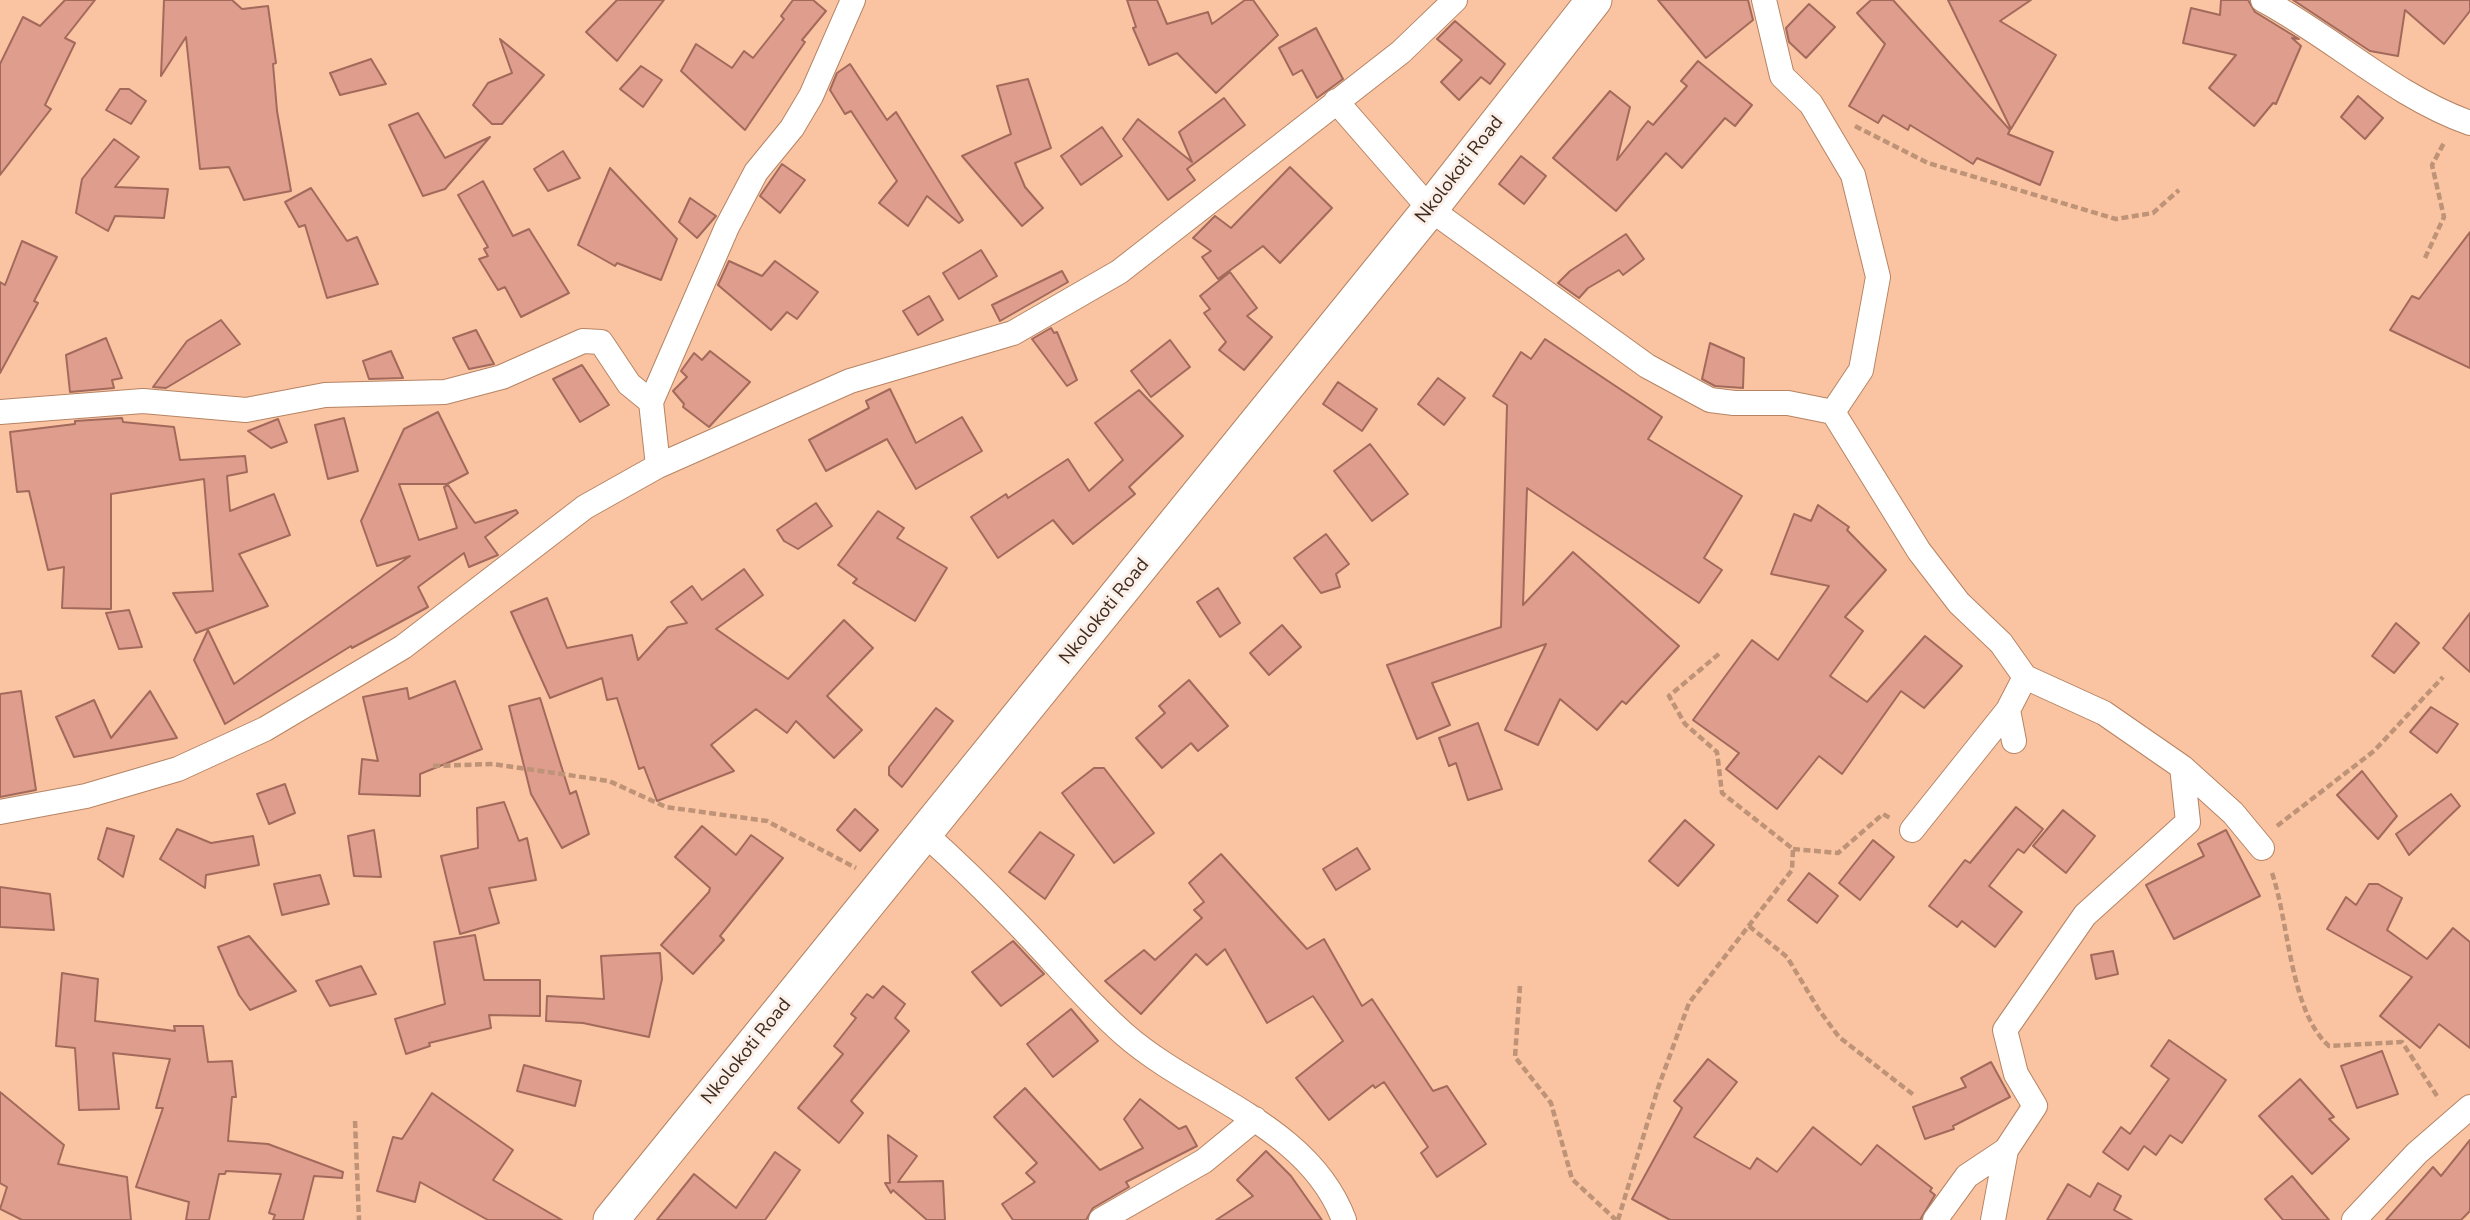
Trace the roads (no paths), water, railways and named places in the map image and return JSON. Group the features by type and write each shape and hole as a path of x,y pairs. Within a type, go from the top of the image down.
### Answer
{"main road":[{"name":"Nkolokoti Road","path":"611,1220 1430,209 1594,0"}],"street":[{"path":"658,466 651,402 727,227 756,172 792,128 811,96 853,0"},
{"path":"0,812 86,796 178,769 265,729 403,647 585,507 658,466 850,381 1013,333 1119,272 1401,52 1455,0"},
{"path":"1764,0 1782,76 1811,104 1853,176 1878,277 1861,370 1833,412"},
{"path":"2263,0 2399,90 2464,121"},
{"path":"1336,101 1430,209 1609,339 1680,386 1710,400 1788,403 1833,412 1919,551 1959,603 2001,643 2025,677 2104,713 2182,767 2233,813 2262,848"},
{"path":"0,412 143,401 246,410 325,395 445,391 502,377 583,341 593,340 601,342 629,384 651,402"},
{"path":"1912,830 2008,710 2025,677"},
{"path":"2008,710 2014,741"},
{"path":"1993,1220 2006,1150 2035,1106 2016,1074 2005,1030 2085,915 2188,822 2182,767"},
{"path":"925,834 1000,905 1125,1035 1185,1078 1255,1119 1300,1156 1323,1182 1344,1220"},
{"path":"2354,1220 2461,1114"},
{"path":"1101,1220 1204,1161 1255,1119"},
{"path":"1935,1220 1967,1176 2006,1150"}]}
